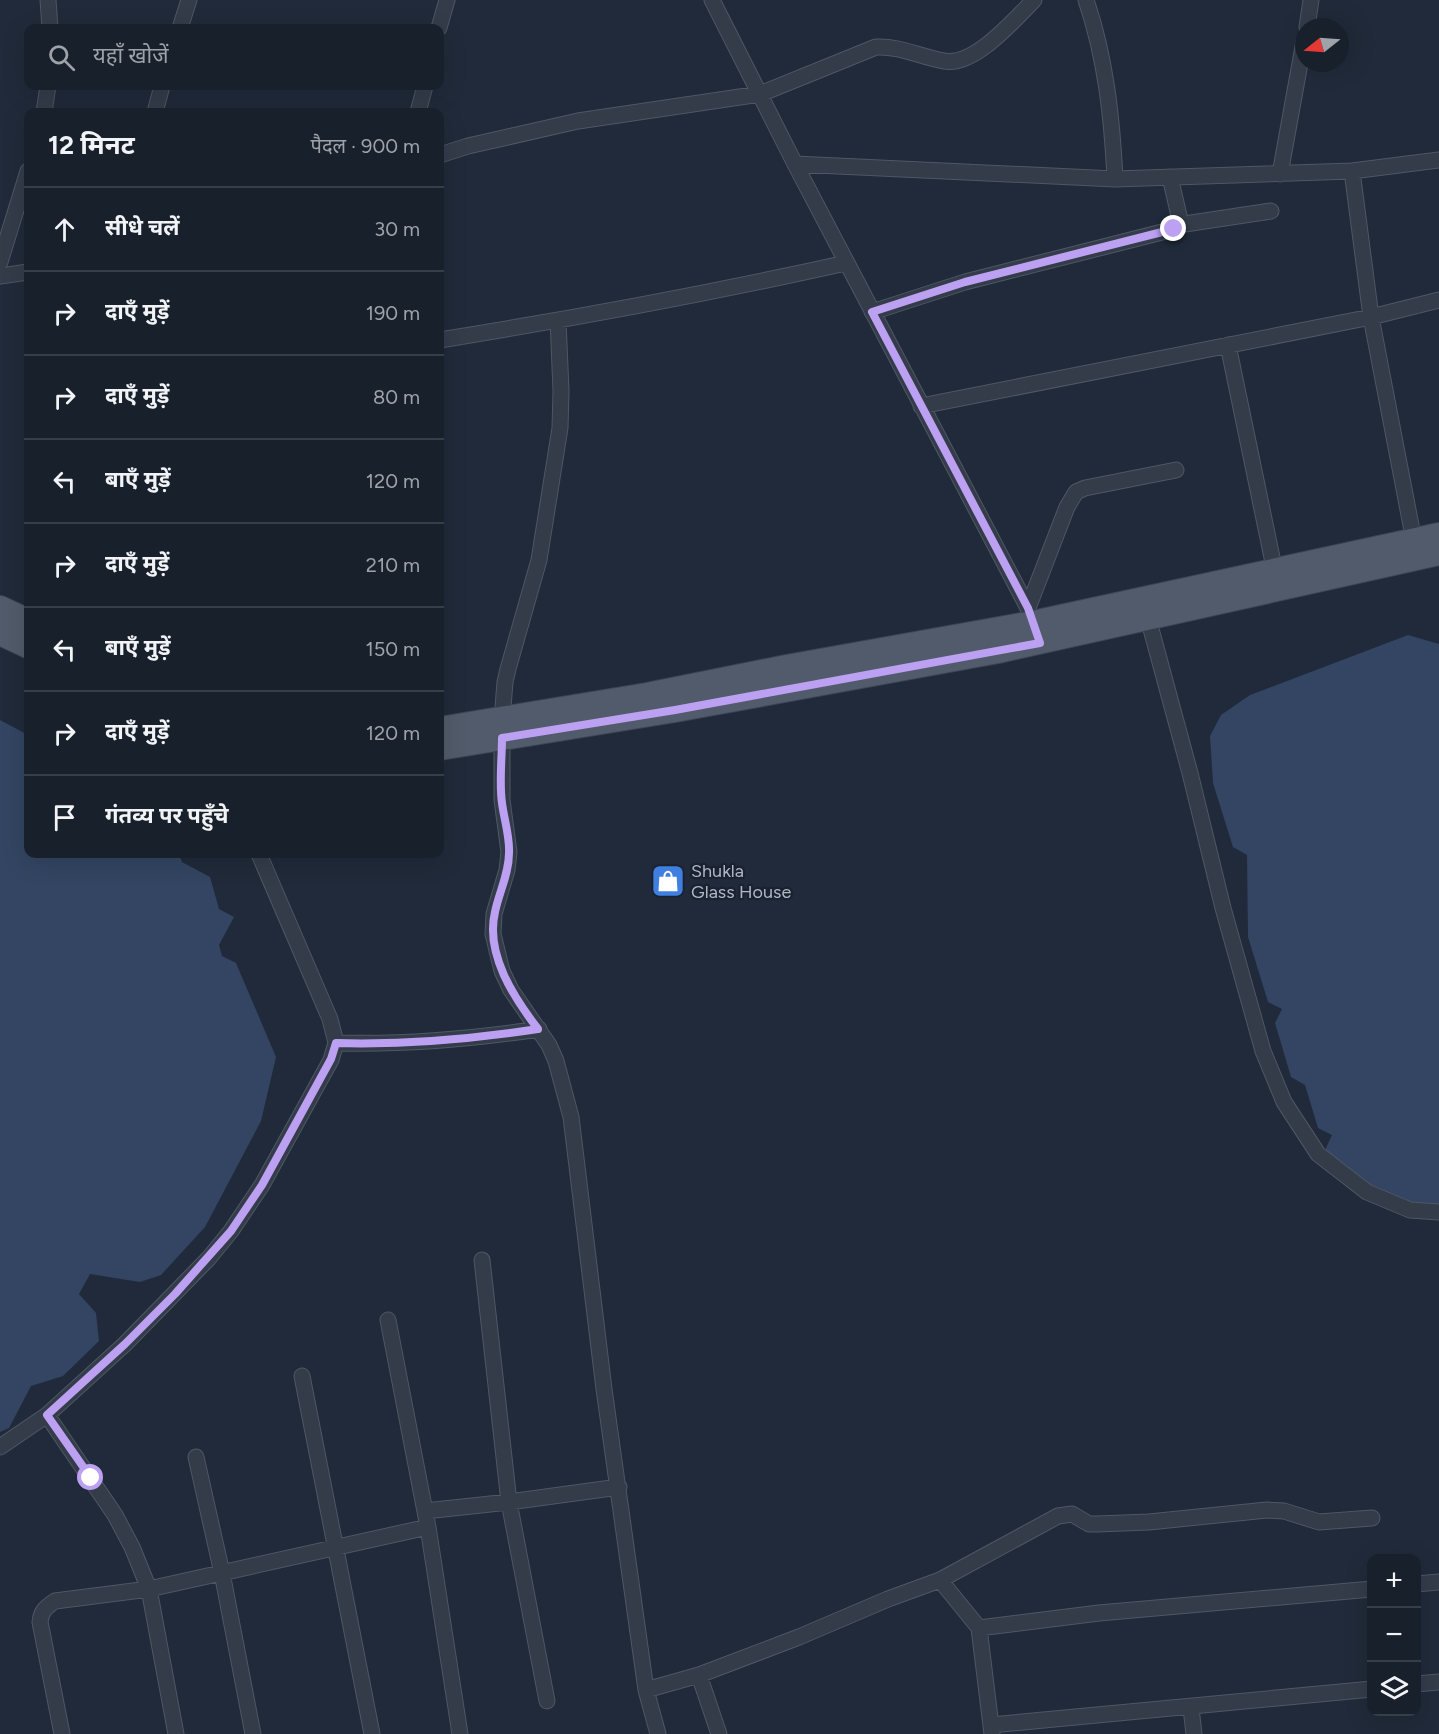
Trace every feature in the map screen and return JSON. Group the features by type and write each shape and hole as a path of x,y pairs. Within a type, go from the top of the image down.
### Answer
{"main road":[{"path":"444,729 502,729 675,710 1034,625 1439,535"},
{"path":"1034,625 1148,618 1439,553"},
{"path":"0,608 24,619"},
{"path":"0,633 24,644"},
{"path":"444,747 502,729"}],"street":[{"path":"48,0 50,24"},
{"path":"181,24 189,0"},
{"path":"441,24 447,0"},
{"path":"712,0 1034,625"},
{"path":"444,154 468,146 578,121 760,94 876,47 891,46 954,62 967,58 982,49 1034,0"},
{"path":"1086,0 1106,72 1116,179"},
{"path":"1308,18 1311,0"},
{"path":"1280,174 1298,72"},
{"path":"45,108 47,90"},
{"path":"156,108 161,90"},
{"path":"419,108 424,90"},
{"path":"795,164 1116,179 1352,171 1439,160"},
{"path":"1352,171 1371,317 1414,541"},
{"path":"1170,177 1179,214 1178,225"},
{"path":"0,262 24,184"},
{"path":"872,312 965,282 1168,231 1178,225 1271,211"},
{"path":"444,339 740,286 846,263"},
{"path":"0,276 24,273"},
{"path":"921,406 1371,317 1439,300"},
{"path":"558,320 560,428 543,544 505,682 502,729 502,800 509,852 507,870 494,914 493,934 502,971 549,1045 556,1061 571,1117 604,1389 646,1690 658,1734"},
{"path":"1228,345 1275,572"},
{"path":"1034,625 1067,507 1076,492 1085,488 1176,470"},
{"path":"1148,618 1190,773 1223,908 1263,1051 1284,1102 1318,1154 1367,1192 1410,1210 1439,1212"},
{"path":"0,1447 47,1415 125,1344 175,1294 231,1231 262,1185 331,1059 336,1043 330,1019 261,858"},
{"path":"336,1043 383,1044 498,1035 538,1029"},
{"path":"482,1260 509,1502 547,1701"},
{"path":"388,1320 428,1527 457,1733"},
{"path":"302,1376 372,1734"},
{"path":"47,1415 103,1496 132,1547 149,1589 176,1734"},
{"path":"196,1457 222,1573 253,1734"},
{"path":"425,1510 509,1502 619,1487"},
{"path":"646,1690 699,1675 940,1580 1058,1516 1072,1514 1089,1524 1149,1522 1267,1510 1284,1511 1319,1522 1372,1518"},
{"path":"62,1734 40,1622 40,1614 46,1607 55,1602 149,1589 428,1527"},
{"path":"940,1580 979,1628 992,1729 1367,1689"},
{"path":"1421,1584 1439,1582"},
{"path":"979,1628 1099,1613 1367,1589"},
{"path":"699,1675 719,1734"},
{"path":"1421,1684 1439,1682"},
{"path":"1191,1707 1194,1734"}],"water":[{"path":"1408,635 1439,644 1439,1212 1395,1205 1346,1178 1325,1150 1332,1135 1318,1128 1305,1085 1291,1077 1275,1023 1282,1009 1268,1002 1248,937 1247,855 1233,847 1213,783 1210,736 1221,715 1250,695"},
{"path":"0,720 24,733 24,858 180,858 182,862 210,877 219,909 234,917 219,945 222,956 236,963 276,1057 261,1121 205,1227 161,1275 140,1282 90,1274 79,1294 96,1313 99,1341 63,1376 31,1386 9,1428 0,1432"}],"place":[{"name":"Shukla Glass House","path":"668,881"}],"route":[{"path":"91,1478 47,1415 125,1344 209,1258 231,1231 262,1185 331,1059 336,1043 383,1044 498,1035 538,1029 502,971 493,934 494,914 507,870 509,852 502,800 502,738 675,710 1040,643 1028,608 872,312 965,282 1174,229"}]}
